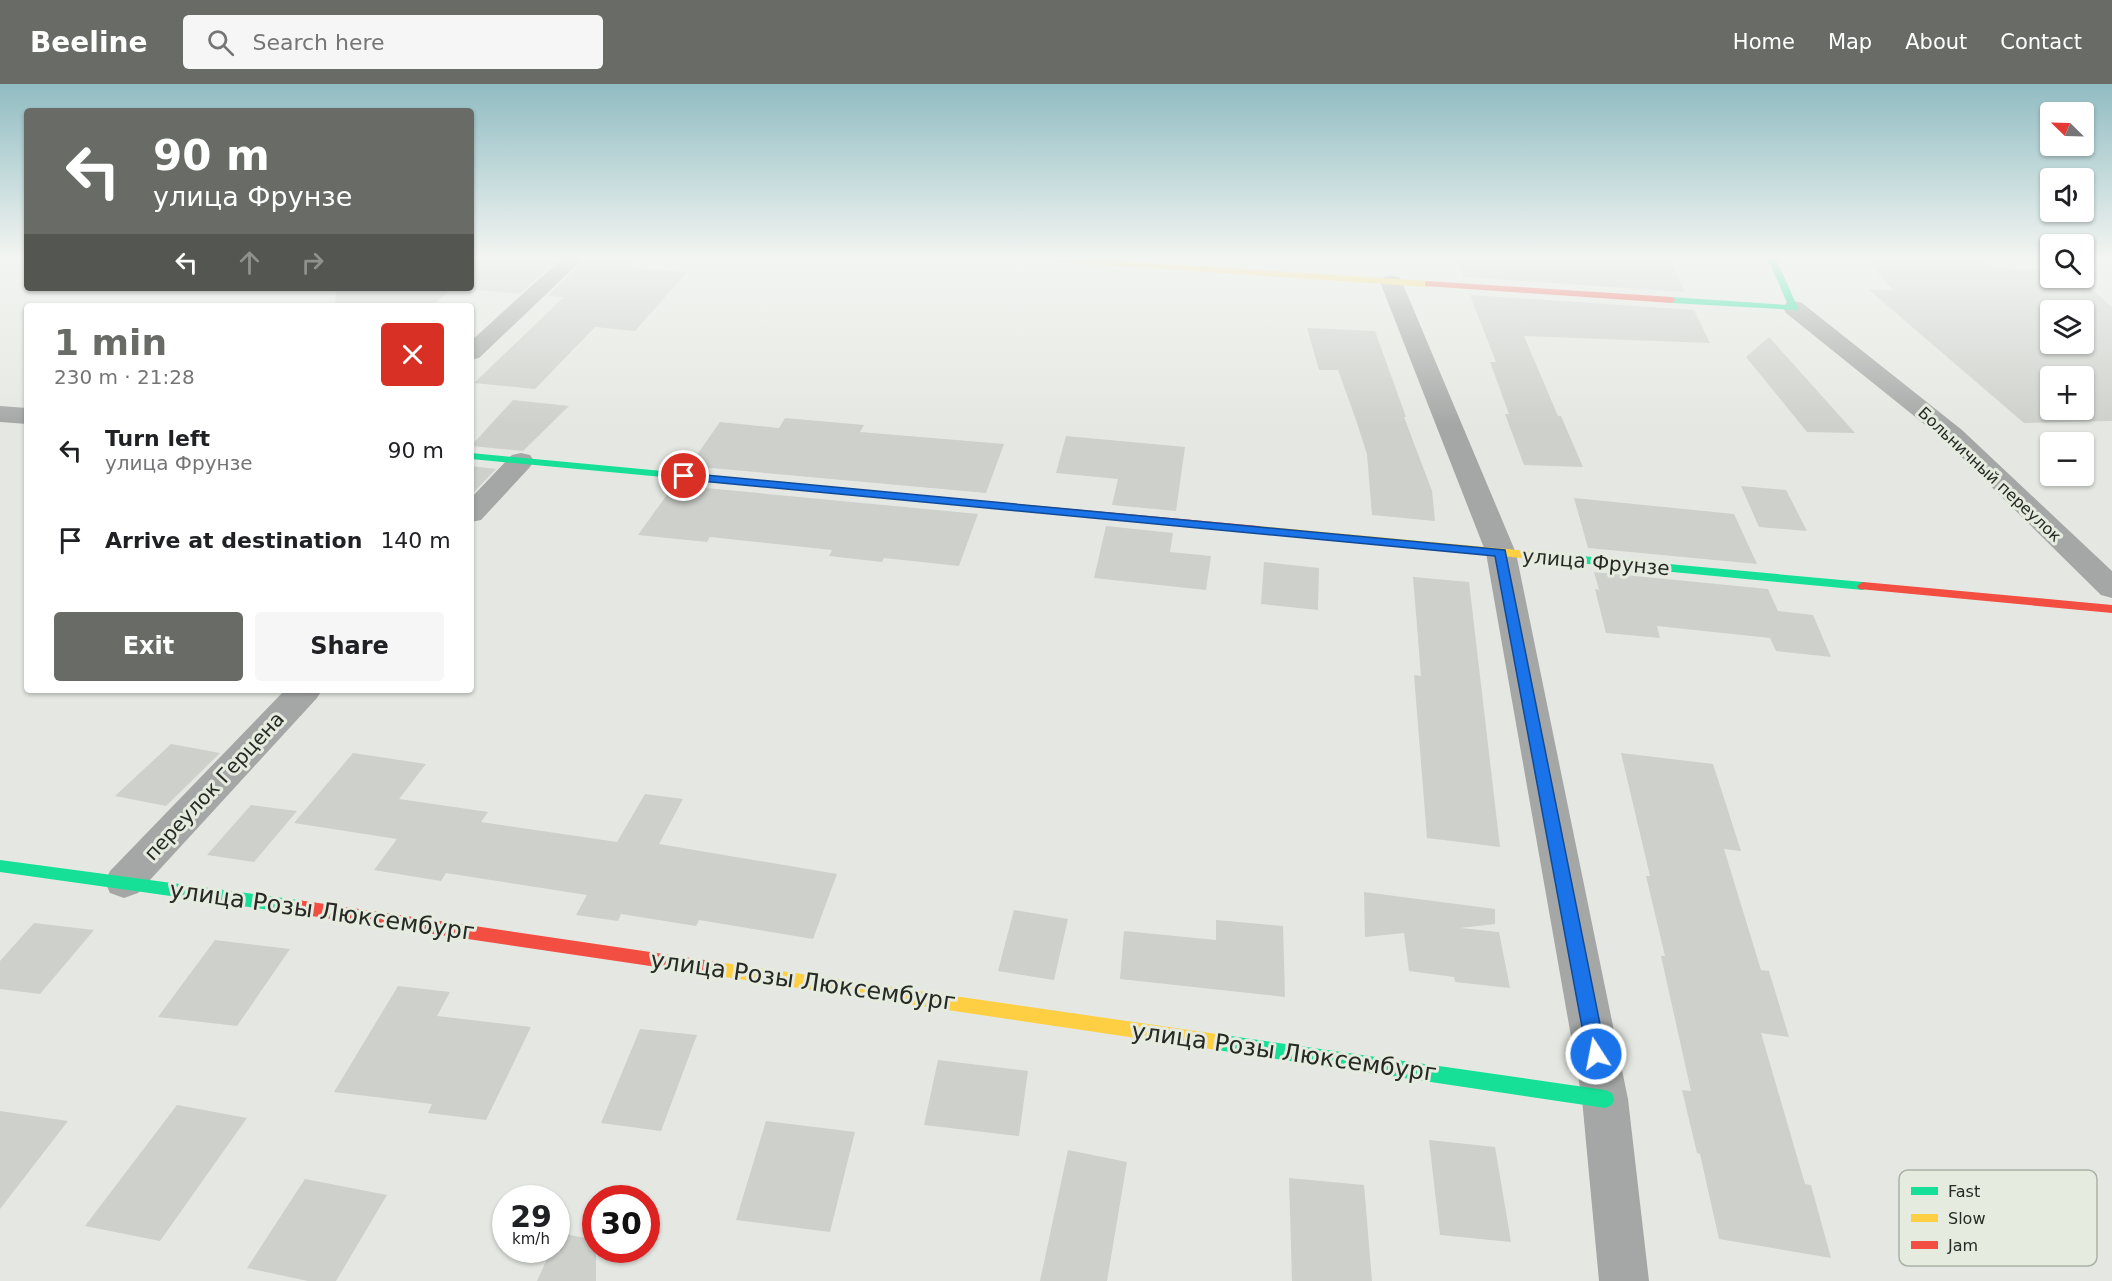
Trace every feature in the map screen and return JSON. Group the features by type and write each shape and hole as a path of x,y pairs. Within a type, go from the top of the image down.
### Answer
{"street":[{"path":"474,350 512,315"},
{"path":"1405,315 1500,553 1605,1099 1624,1281"},
{"name":"Больничный переулок","path":"1803,315 1953,435 2112,588"},
{"name":"улица Фрунзе","path":"474,456 2112,609"},
{"path":"474,511 521,461"},
{"name":"переулок Герцена","path":"124,882 302,693"},
{"name":"улица Розы Люксембург","path":"0,866 124,882 1605,1099"}],"building":[{"path":"545,315 649,315 635,331 595,327 535,389 474,383"},
{"path":"1478,315 1696,315 1710,343 1524,336 1558,416 1561,416 1583,467 1524,465 1505,414 1509,414 1490,362 1496,362"},
{"path":"1898,315 2040,315 2040,354 2094,354 2094,315 2112,315 2112,421 2024,423"},
{"path":"1307,328 1375,331 1432,491 1435,521 1372,515 1367,454 1355,417 1338,370 1319,370"},
{"path":"1769,337 1855,433 1807,432 1746,357"},
{"path":"513,400 569,406 523,451 474,446 474,443"},
{"path":"785,418 864,425 860,432 1004,444 986,493 689,466 720,422 779,428"},
{"path":"1066,436 1185,447 1176,511 1112,505 1118,479 1056,473"},
{"path":"474,466 496,469 474,492"},
{"path":"674,485 978,514 959,566 884,558 882,562 829,556 832,550 710,537 707,542 638,535"},
{"path":"1741,486 1786,490 1807,531 1759,527"},
{"path":"1574,498 1734,514 1757,564 1588,548"},
{"path":"1106,526 1173,533 1170,552 1211,556 1206,590 1094,578"},
{"path":"1264,562 1319,568 1318,610 1261,604"},
{"path":"1594,572 1768,589 1778,611 1813,615 1831,657 1776,651 1770,638 1657,626 1660,638 1606,633 1595,589 1599,590"},
{"path":"1413,577 1469,582 1500,847 1427,838 1414,675 1421,676"},
{"path":"171,744 220,753 166,806 115,796"},
{"path":"353,753 426,764 399,799 488,812 481,822 617,842 645,794 683,799 659,844 837,874 813,939 699,920 696,926 621,914 618,921 576,915 587,895 446,873 441,881 374,870 397,839 294,823"},
{"path":"1621,753 1713,764 1741,851 1724,849 1761,970 1769,971 1789,1037 1761,1033 1805,1184 1811,1185 1831,1258 1719,1239 1700,1154 1697,1153 1682,1090 1691,1091 1661,956 1665,956 1646,876 1650,876"},
{"path":"251,805 297,811 254,862 207,855"},
{"path":"1364,892 1495,909 1495,924 1460,928 1499,932 1510,988 1455,982 1454,977 1409,971 1404,933 1365,937"},
{"path":"1014,910 1068,919 1054,980 998,971"},
{"path":"1216,920 1283,926 1285,997 1120,979 1124,931 1216,940"},
{"path":"34,923 94,930 40,994 0,989 0,961"},
{"path":"215,940 290,949 237,1026 158,1017"},
{"path":"398,986 450,992 437,1016 531,1027 486,1120 428,1113 432,1104 334,1092"},
{"path":"640,1029 697,1035 661,1131 601,1123"},
{"path":"938,1060 1028,1071 1019,1136 924,1125"},
{"path":"177,1105 247,1118 160,1241 85,1226"},
{"path":"0,1111 68,1121 0,1209"},
{"path":"766,1121 855,1132 830,1232 736,1220"},
{"path":"1429,1140 1495,1147 1511,1242 1440,1235"},
{"path":"1068,1150 1127,1162 1107,1281 1040,1281"},
{"path":"1289,1178 1364,1185 1372,1281 1292,1281"},
{"path":"305,1179 387,1195 336,1281 308,1281 247,1268"},
{"path":"570,1235 582,1237 582,1263 596,1263 596,1281 537,1281 545,1263 570,1263"}],"traffic: fast":[{"path":"474,456 951,501"},
{"path":"1571,559 1863,586"},
{"path":"0,866 298,907"},
{"path":"1217,1042 1605,1099"}],"traffic: slow":[{"path":"1259,529 1571,559"},
{"path":"718,969 1217,1042"}],"traffic: jam":[{"path":"951,501 1259,529"},
{"path":"1863,586 2112,609"},
{"path":"298,907 718,969"}],"route":[{"path":"684,476 1500,553 1596,1054"}]}
